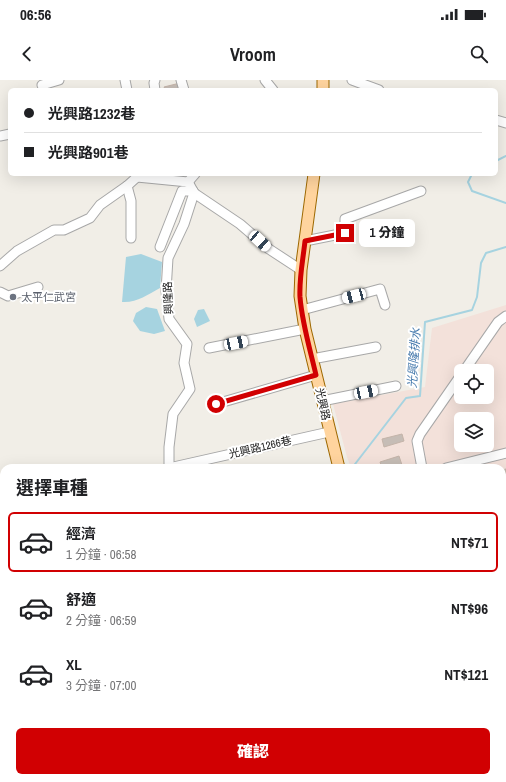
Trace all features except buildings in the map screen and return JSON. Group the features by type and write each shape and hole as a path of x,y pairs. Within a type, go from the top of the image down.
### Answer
{"main road":[{"name":"光興路","path":"314,176 301,270 300,296 305,329 338,464"}],"street":[{"path":"43,88 42,86 59,80"},
{"path":"265,80 271,88"},
{"path":"352,80 374,88"},
{"path":"0,266 17,251 54,230 64,230 90,218 100,206 127,186 135,176"},
{"path":"153,176 187,178 193,192"},
{"path":"127,186 131,201 131,238"},
{"path":"160,247 182,191 193,192 240,224 269,249 301,270"},
{"path":"305,241 345,233 345,219 421,191"},
{"name":"興隆路","path":"169,464 169,447 173,414 190,389 184,364 187,344 169,319 166,291 168,258 184,224 193,192"},
{"path":"0,292 8,296 38,287"},
{"path":"302,310 380,289 385,305"},
{"path":"469,364 498,322 506,316"},
{"path":"209,348 305,329"},
{"path":"312,359 376,348"},
{"path":"216,404 316,375"},
{"path":"421,464 416,441 454,385"},
{"path":"322,401 396,386"},
{"name":"光興路1266巷","path":"187,464 329,432"},
{"path":"462,464 506,453"}],"shaded area":[{"path":"506,305 506,464 350,464 333,404 425,387 432,328"}],"water":[{"path":"141,254 162,262 160,288 137,300 122,302 126,257"},
{"path":"146,307 157,309 165,331 154,334 140,331 133,321 136,313"},
{"path":"204,309 210,321 197,327 194,319 198,310"}],"waterway":[{"name":"光興隆排水","path":"498,160 506,156"},
{"name":"光興隆排水","path":"471,176 468,182 472,191 506,203"},
{"name":"光興隆排水","path":"355,464 406,398 420,396 425,322 472,310 477,297 481,263 486,253 506,247"}],"place":[{"name":"太平仁武宮","path":"13,297"}],"route":[{"path":"216,404 316,375 305,329 300,296 301,270 305,241 345,233"}]}
